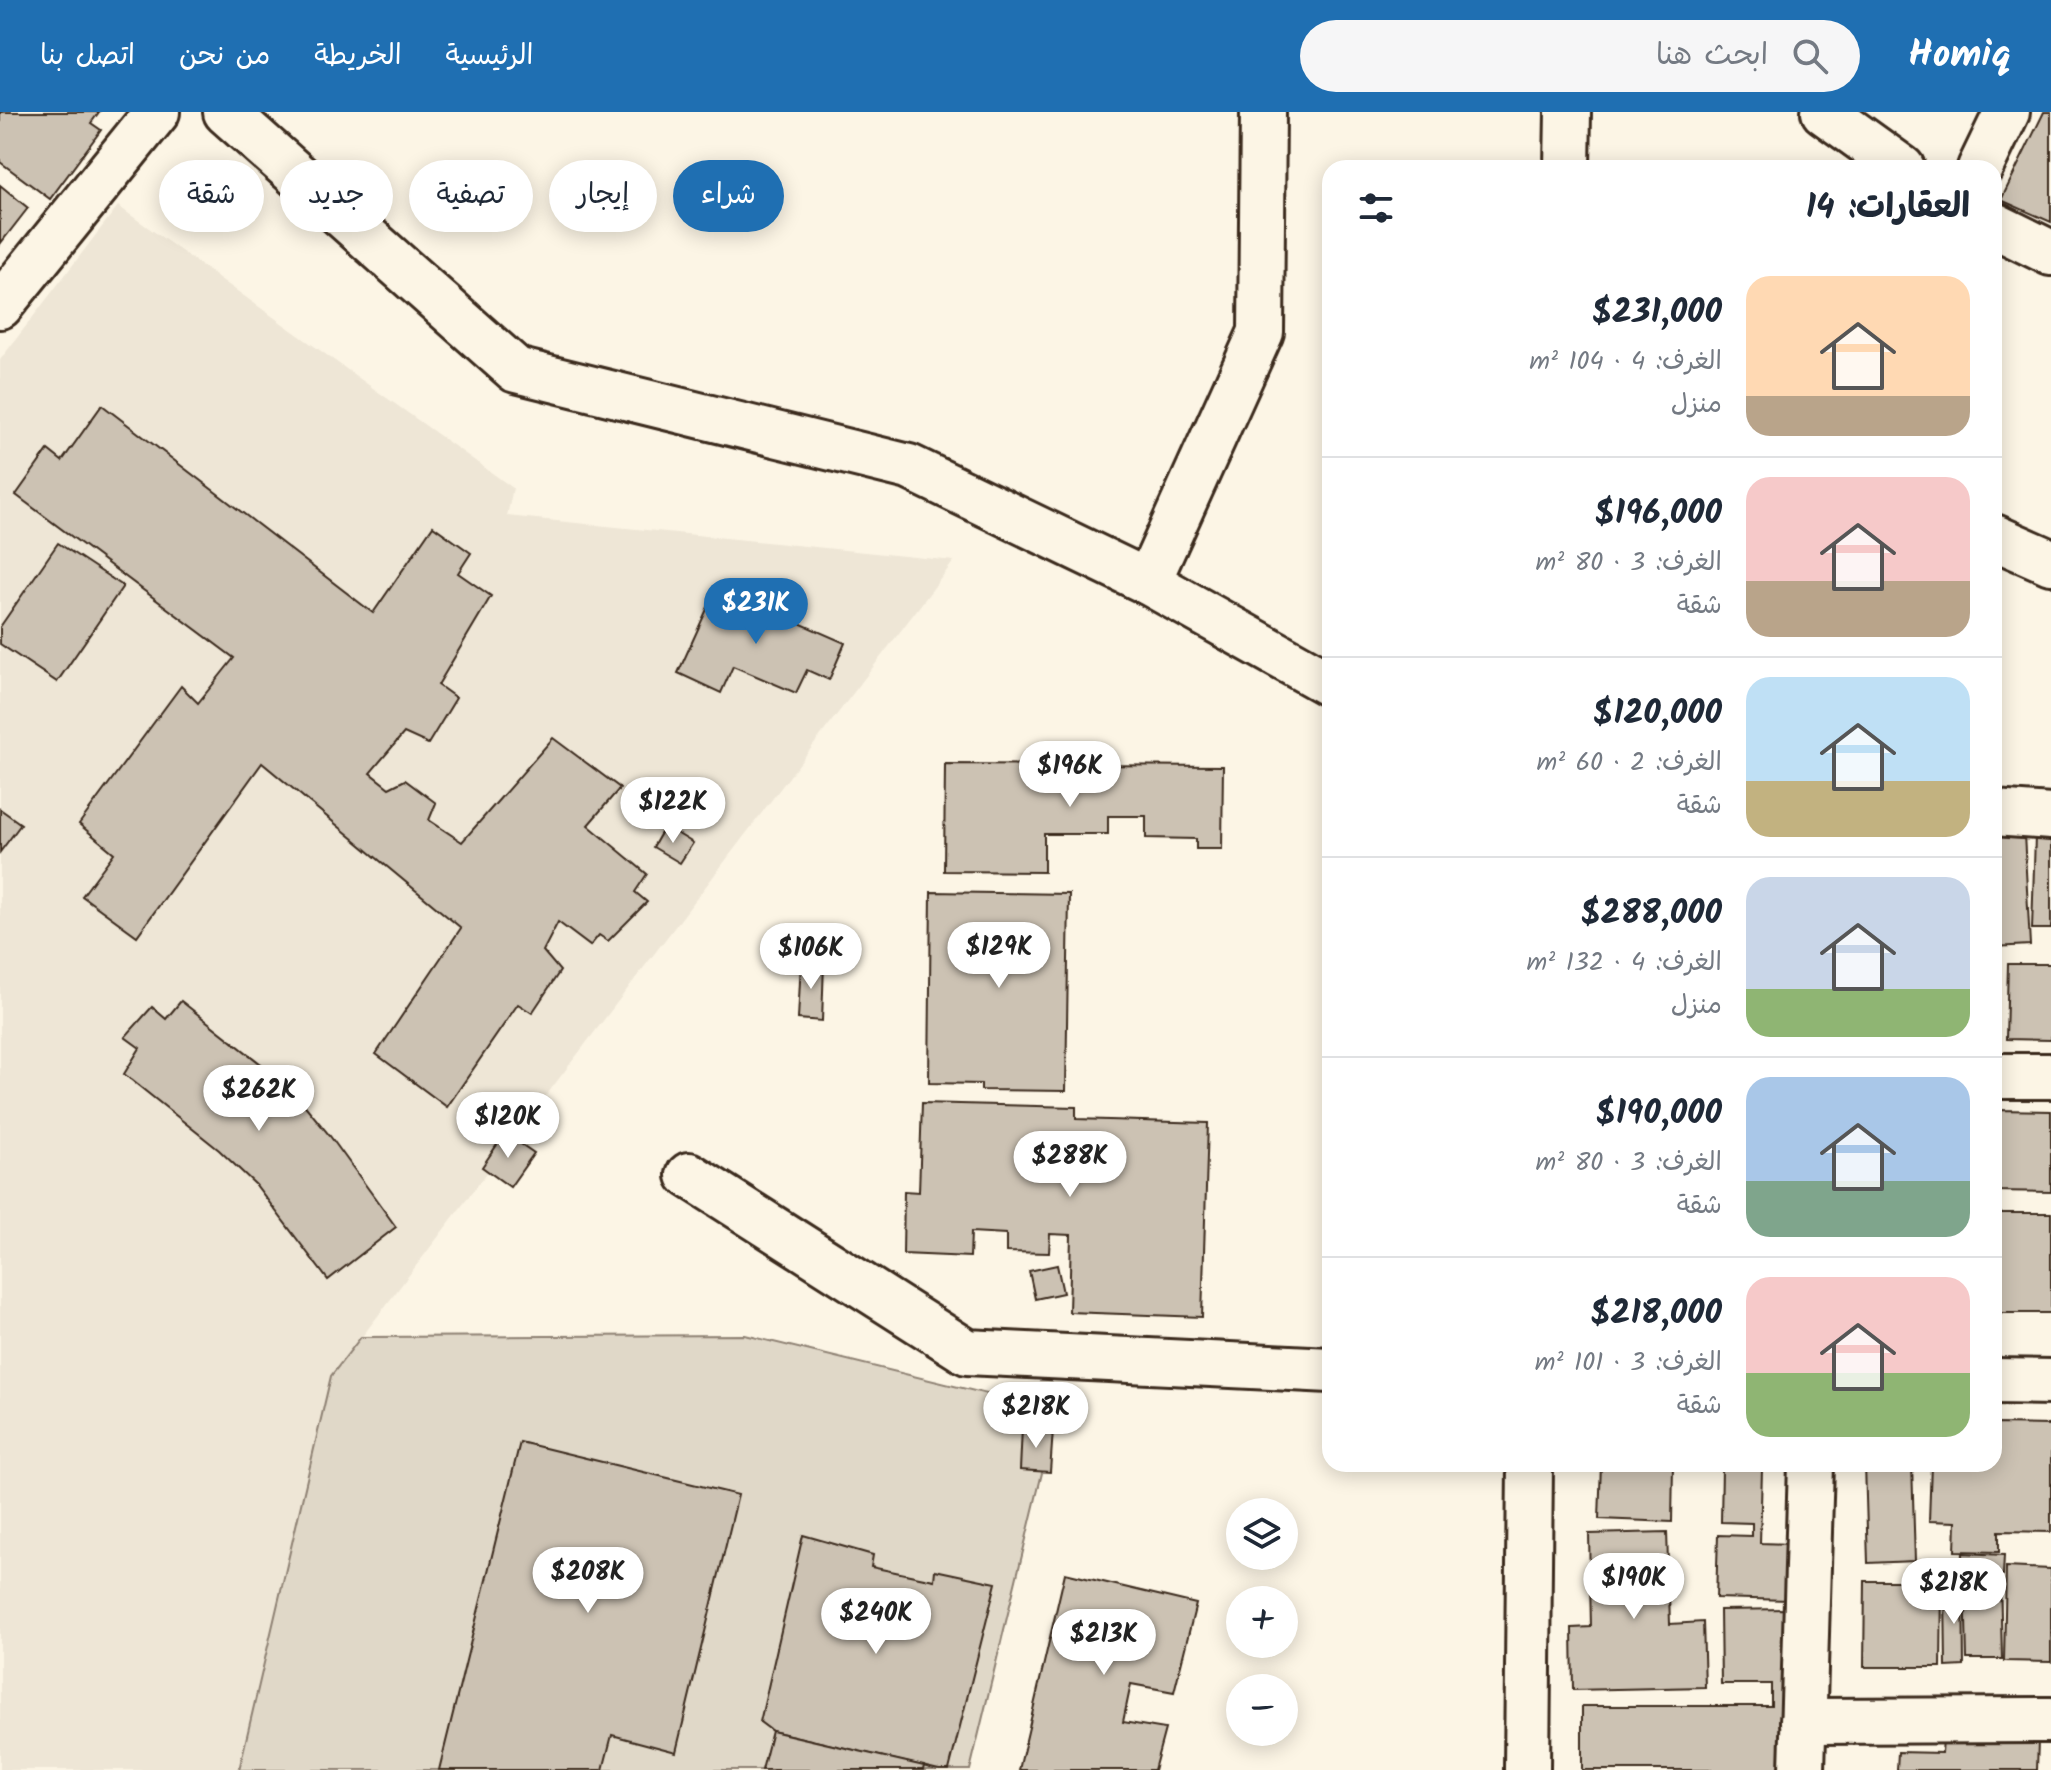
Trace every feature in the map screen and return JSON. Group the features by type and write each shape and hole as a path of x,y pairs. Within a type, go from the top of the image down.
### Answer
{"street":[{"path":"0,306 157,112"},
{"path":"226,112 516,370 909,467 1148,582 1322,680"},
{"path":"1148,582 1261,332 1263,112"},
{"path":"1567,160 1568,112"},
{"path":"1824,112 1891,160"},
{"path":"1984,160 2007,112"},
{"path":"2002,229 2051,253"},
{"path":"2002,541 2051,562"},
{"path":"2002,814 2051,817"},
{"path":"2002,1076 2051,1076"},
{"path":"689,1175 967,1352 1322,1370"},
{"path":"2002,1381 2051,1382"},
{"path":"1527,1770 1530,1472"},
{"path":"1802,1770 1811,1472"},
{"path":"1803,1721 2051,1720"}],"shaded area":[{"path":"118,206 513,488 507,516 954,561 332,1376 239,1770 0,1770 0,360"},
{"path":"745,1335 1057,1411 970,1770 239,1770 331,1376 361,1337"}],"building":[{"path":"0,112 99,112 91,123 101,130 50,199 0,162"},
{"path":"2044,112 2051,112 2051,222 2002,198"},
{"path":"0,185 28,208 0,244"},
{"path":"102,405 373,613 433,526 471,553 458,573 491,596 438,685 456,698 428,744 404,733 370,773 389,788 405,780 436,803 429,820 462,842 553,738 620,788 588,825 647,874 635,892 647,902 608,941 599,935 590,946 558,922 543,951 560,971 532,1013 518,1004 447,1107 376,1054 461,928 262,763 137,936 82,896 114,853 79,824 181,686 198,703 234,658 16,495 48,450 62,461"},
{"path":"58,543 123,586 57,682 0,644 0,627"},
{"path":"717,587 845,643 829,680 807,670 796,693 733,666 721,693 678,673"},
{"path":"945,764 1223,766 1222,849 1196,849 1196,839 1146,838 1146,816 1108,816 1108,834 1044,834 1044,872 944,871"},
{"path":"0,809 21,824 0,852"},
{"path":"665,826 693,843 680,863 653,847"},
{"path":"2024,834 2030,945 2002,947 2002,835"},
{"path":"2035,836 2051,836 2051,929 2032,929"},
{"path":"931,892 1069,894 1066,1091 981,1090 981,1084 929,1083"},
{"path":"801,962 824,963 822,1021 798,1019"},
{"path":"2008,964 2051,964 2051,1040 2006,1039"},
{"path":"181,1001 289,1086 330,1136 396,1227 328,1280 256,1185 219,1150 124,1074 140,1048 125,1037 152,1007 166,1019"},
{"path":"922,1103 1076,1107 1076,1119 1208,1123 1202,1317 1069,1312 1071,1235 1050,1234 1049,1253 1006,1252 1006,1234 971,1232 970,1257 903,1254 904,1191 919,1192"},
{"path":"2002,1110 2051,1111 2051,1192 2002,1191"},
{"path":"505,1133 534,1153 510,1187 482,1167"},
{"path":"2002,1213 2051,1213 2051,1313 2002,1313"},
{"path":"1057,1265 1063,1293 1035,1299 1029,1271"},
{"path":"2002,1424 2051,1425 2051,1532 1999,1531 1999,1552 1955,1551 1956,1522 1929,1521 1931,1472 2002,1472"},
{"path":"1022,1428 1053,1430 1050,1472 1020,1470"},
{"path":"520,1442 738,1495 676,1752 612,1735 603,1770 439,1770"},
{"path":"1601,1472 1673,1472 1672,1522 1599,1519"},
{"path":"1722,1472 1762,1472 1760,1543 1792,1544 1791,1600 1716,1598 1718,1535 1752,1536 1752,1523 1721,1522"},
{"path":"1865,1472 1912,1472 1915,1561 1868,1563"},
{"path":"1667,1532 1670,1624 1703,1622 1705,1687 1573,1690 1572,1628 1591,1627 1589,1534"},
{"path":"803,1535 873,1555 871,1567 934,1580 935,1570 996,1583 949,1770 772,1731 760,1722"},
{"path":"1963,1553 2004,1555 2003,1575 1962,1574"},
{"path":"2006,1567 2051,1569 2051,1662 2004,1661"},
{"path":"1065,1573 1196,1604 1174,1692 1131,1684 1123,1722 1165,1729 1154,1770 1019,1770"},
{"path":"2000,1577 2002,1659 1967,1659 1965,1578"},
{"path":"1865,1581 1942,1581 1941,1667 1864,1667"},
{"path":"1945,1585 1963,1585 1964,1666 1946,1667"},
{"path":"1795,1609 1793,1770 1582,1770 1582,1706 1771,1706 1771,1684 1721,1684 1720,1610"},
{"path":"772,1731 924,1766 923,1770 762,1770"},
{"path":"1943,1738 2038,1740 2037,1770 1897,1770 1898,1752 1942,1753"}]}
